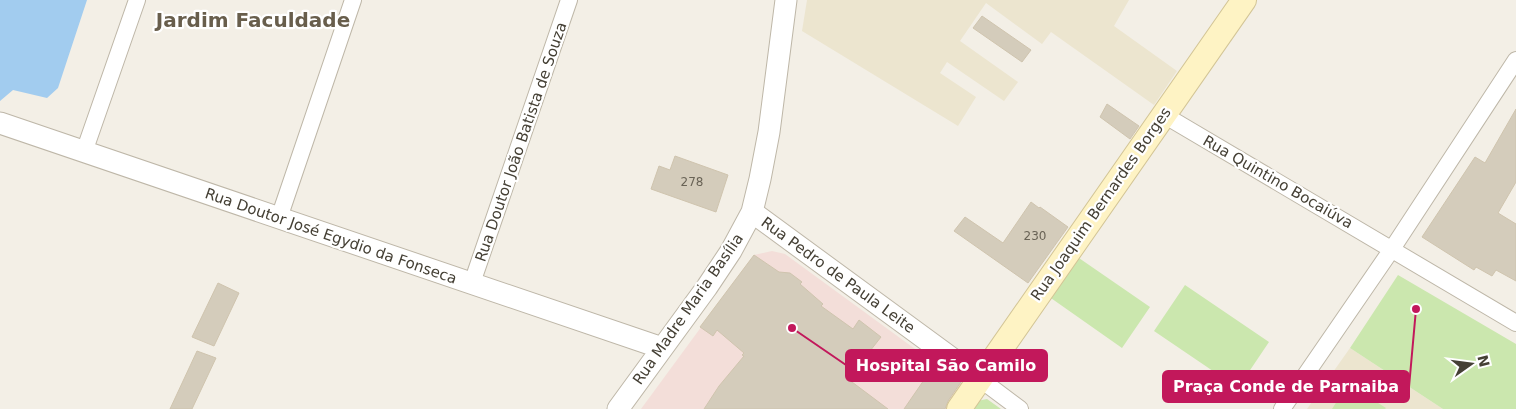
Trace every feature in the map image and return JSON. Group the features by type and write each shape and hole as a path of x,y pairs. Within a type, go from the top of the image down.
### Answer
{"main road":[{"name":"Rua Joaquim Bernardes Borges","path":"959,409 1244,0"}],"street":[{"path":"84,152 137,0"},
{"path":"279,218 353,0"},
{"name":"Rua Doutor João Batista de Souza","path":"472,284 569,0"},
{"name":"Rua Madre Maria Basília","path":"618,409 731,251 752,212 769,132 786,0"},
{"path":"1282,409 1392,249 1516,60"},
{"name":"Rua Quintino Bocaiúva","path":"1164,115 1516,323"},
{"name":"Rua Doutor José Egydio da Fonseca","path":"0,124 662,348"},
{"name":"Rua Pedro de Paula Leite","path":"752,212 1020,409"}],"shaded area":[{"path":"807,0 1129,0 1114,26 1177,71 1154,105 1051,32 1042,44 986,3 960,41 1018,82 1004,101 947,62 940,73 976,97 958,126 802,31"},
{"path":"772,251 785,254 963,384 946,409 641,409 754,255"},
{"path":"1350,348 1443,409 1307,409"}],"green space":[{"path":"1076,256 1150,307 1122,348 1048,296"},
{"path":"1398,275 1516,344 1516,409 1443,409 1350,348"},
{"path":"1185,285 1269,342 1238,388 1154,331"},
{"path":"1348,384 1386,408 1332,409"},
{"path":"987,399 1001,409 972,409 977,401"}],"water":[{"path":"0,0 87,0 58,88 47,98 13,90 0,101"}],"building":[{"path":"982,16 1031,50 1022,62 973,28"},
{"path":"1107,104 1139,126 1130,139 1100,117"},
{"path":"1516,109 1516,182 1498,213 1516,224 1516,281 1496,270 1492,276 1476,267 1474,270 1422,237 1475,157 1485,163"},
{"path":"675,156 728,175 716,212 651,189 659,166 670,170"},
{"path":"1031,202 1068,227 1028,283 954,231 965,217 1003,243"},
{"path":"754,255 779,272 790,273 802,282 800,284 823,304 821,306 853,329 859,320 881,337 848,379 888,409 704,409 719,386 744,356 742,355 744,353 717,330 713,336 700,327"},
{"path":"218,283 239,293 214,346 192,337"},
{"path":"197,351 216,358 192,409 170,409"},
{"path":"935,364 961,382 945,409 904,409"}],"place":[{"name":"Praça Conde de Parnaiba","path":"1416,309"},
{"name":"Hospital São Camilo","path":"792,328"}],"district":[{"name":"Jardim Faculdade","path":"253,20"}]}
